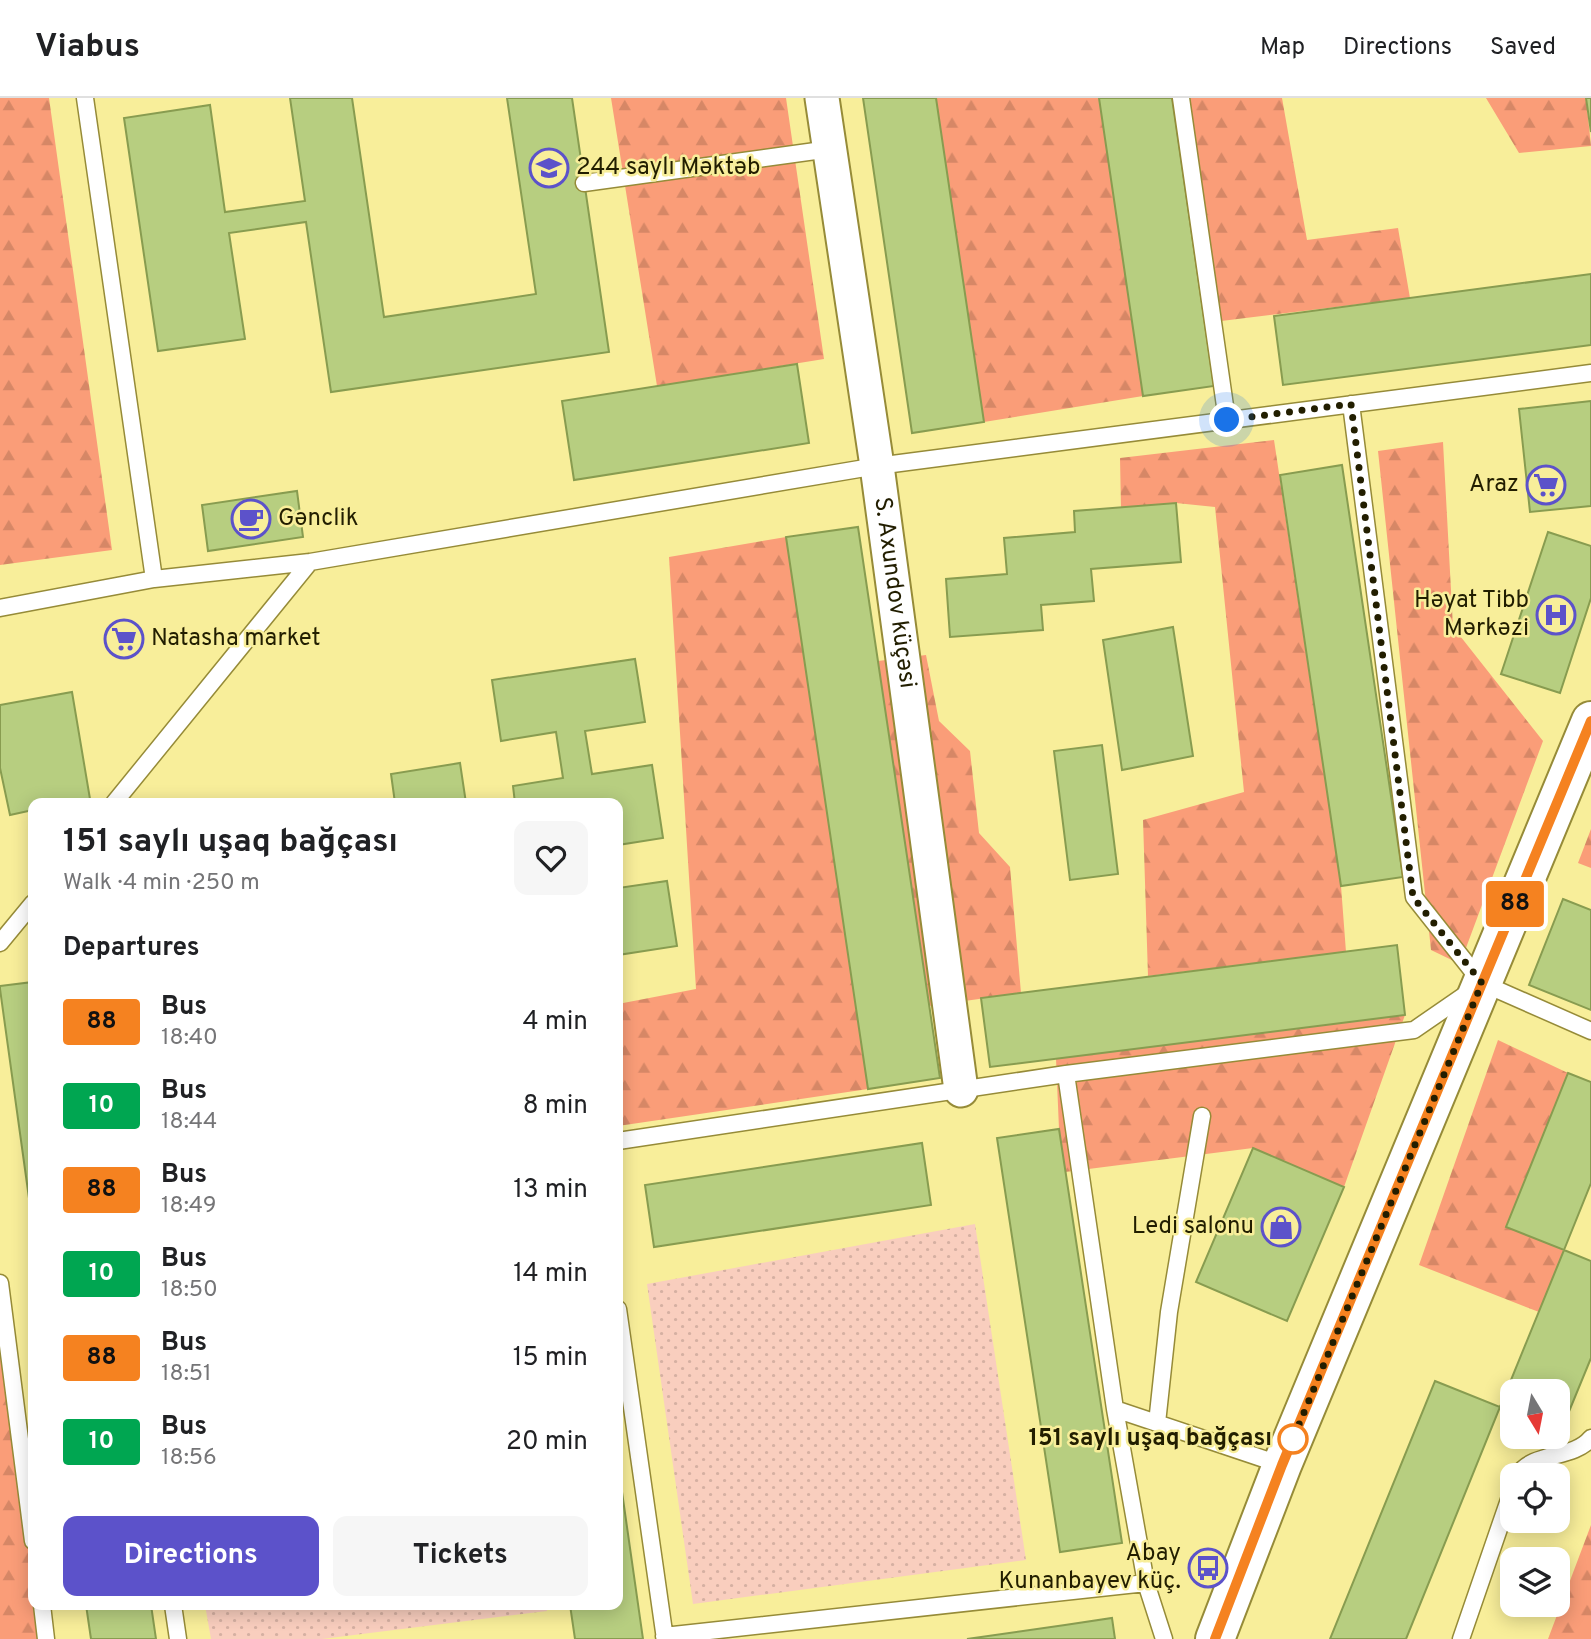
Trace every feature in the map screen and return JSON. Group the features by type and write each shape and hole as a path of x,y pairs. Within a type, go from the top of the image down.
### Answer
{"street":[{"name":"S. Axundov küçəsi","path":"822,98 877,466 961,1090"},
{"path":"1215,1639 1282,1465 1591,721"}],"lane":[{"path":"85,98 154,579"},
{"path":"1181,98 1227,420"},
{"path":"584,183 830,149"},
{"path":"0,608 154,579 310,562 877,466 1591,373"},
{"path":"1351,404 1413,897 1482,983 1591,1031"},
{"path":"118,798 310,562"},
{"path":"0,943 28,909"},
{"path":"623,1140 1066,1074 1414,1030 1482,983"},
{"path":"1066,1074 1115,1409 1146,1583 1164,1639"},
{"path":"1157,1423 1169,1312 1202,1116"},
{"path":"0,1283 28,1502"},
{"path":"623,1345 664,1637 1146,1583"},
{"path":"1115,1409 1282,1465"},
{"path":"1531,1463 1552,1458 1587,1443 1591,1438"},
{"path":"1461,1639 1500,1526"},
{"path":"42,1610 46,1639"},
{"path":"174,1610 178,1639"}],"shaded area":[{"path":"975,1224 1026,1560 693,1604 647,1284"},
{"path":"206,1610 547,1611 322,1639 211,1639"}],"green space":[{"path":"0,98 49,98 112,550 0,565"},
{"path":"611,98 786,98 824,359 657,386"},
{"path":"936,98 1099,98 1143,396 984,422"},
{"path":"1172,98 1282,98 1307,240 1398,228 1410,298 1205,323"},
{"path":"1486,98 1586,98 1591,146 1519,153"},
{"path":"1274,440 1341,886 1346,952 1148,976 1143,820 1244,792 1215,507 1176,503 1121,508 1120,458"},
{"path":"1443,442 1453,627 1543,741 1460,964 1431,950 1378,451"},
{"path":"786,537 868,1089 623,1125 623,1003 696,989 669,557"},
{"path":"926,655 939,721 970,751 979,833 1010,867 1021,993 929,1006 878,661"},
{"path":"1591,829 1591,868 1578,863"},
{"path":"1405,1015 1344,1187 1253,1148 1065,1172 1059,1129 1056,1059"},
{"path":"1498,1040 1568,1073 1506,1226 1564,1250 1539,1312 1419,1265"},
{"path":"0,1283 28,1502 28,1610 43,1610 46,1639 0,1639"},
{"path":"1591,1525 1591,1639 1548,1639 1556,1617 1570,1617 1570,1581"}],"building":[{"path":"290,98 352,98 384,317 536,294 507,98 572,98 609,352 331,392 306,222 229,233 245,339 158,351 124,118 210,105 225,212 305,201"},
{"path":"863,98 936,98 984,422 912,433"},
{"path":"1099,98 1172,98 1214,386 1143,396"},
{"path":"1586,98 1591,98 1591,132"},
{"path":"1591,274 1591,345 1283,385 1274,316"},
{"path":"797,364 809,443 574,480 562,401"},
{"path":"1591,401 1591,506 1530,512 1519,409"},
{"path":"1342,465 1403,877 1341,886 1280,475"},
{"path":"297,491 303,537 208,551 202,505"},
{"path":"1176,503 1181,562 1091,569 1094,601 1041,605 1043,630 950,637 946,579 1007,574 1004,538 1075,532 1074,511"},
{"path":"858,527 940,1078 868,1089 786,537"},
{"path":"1548,532 1591,546 1591,598 1560,693 1501,674"},
{"path":"1173,627 1193,756 1122,770 1103,640"},
{"path":"635,659 645,722 585,731 592,774 652,765 663,838 623,844 623,798 514,798 513,786 563,778 556,732 501,741 492,680"},
{"path":"72,692 90,798 28,798 28,811 10,815 0,768 0,705"},
{"path":"1102,745 1118,874 1070,880 1054,751"},
{"path":"460,763 465,798 394,798 391,774"},
{"path":"667,881 677,946 623,954 623,887"},
{"path":"1563,899 1591,910 1591,1010 1529,985"},
{"path":"1397,945 1405,1015 990,1067 981,998"},
{"path":"28,983 28,1190 0,986"},
{"path":"1568,1073 1591,1082 1591,1183 1564,1250 1506,1227"},
{"path":"1059,1129 1122,1543 1060,1552 997,1138"},
{"path":"922,1143 931,1205 654,1247 645,1185"},
{"path":"1253,1148 1344,1187 1287,1321 1196,1282"},
{"path":"1564,1250 1591,1261 1591,1358 1570,1409 1570,1379 1511,1379"},
{"path":"1435,1381 1500,1407 1406,1639 1330,1639"},
{"path":"623,1499 643,1639 575,1639 571,1610 623,1610"},
{"path":"87,1610 152,1610 156,1639 91,1639"},
{"path":"1112,1618 1115,1639 967,1639 1065,1625"}],"bus line":[{"name":"88","path":"1215,1639 1282,1465 1591,721"}],"place":[{"name":"244 saylı Məktəb","path":"549,168"},
{"name":"Araz","path":"1546,485"},
{"name":"Gənclik","path":"251,519"},
{"name":"Həyat Tibb Mərkəzi","path":"1556,615"},
{"name":"Natasha market","path":"124,639"},
{"name":"Ledi salonu","path":"1281,1227"},
{"name":"151 saylı uşaq bağçası","path":"1293,1439"},
{"name":"Abay Kunanbayev küç.","path":"1208,1568"}],"route":[{"path":"1227,420 1351,404 1413,897 1482,983 1293,1439"}]}
